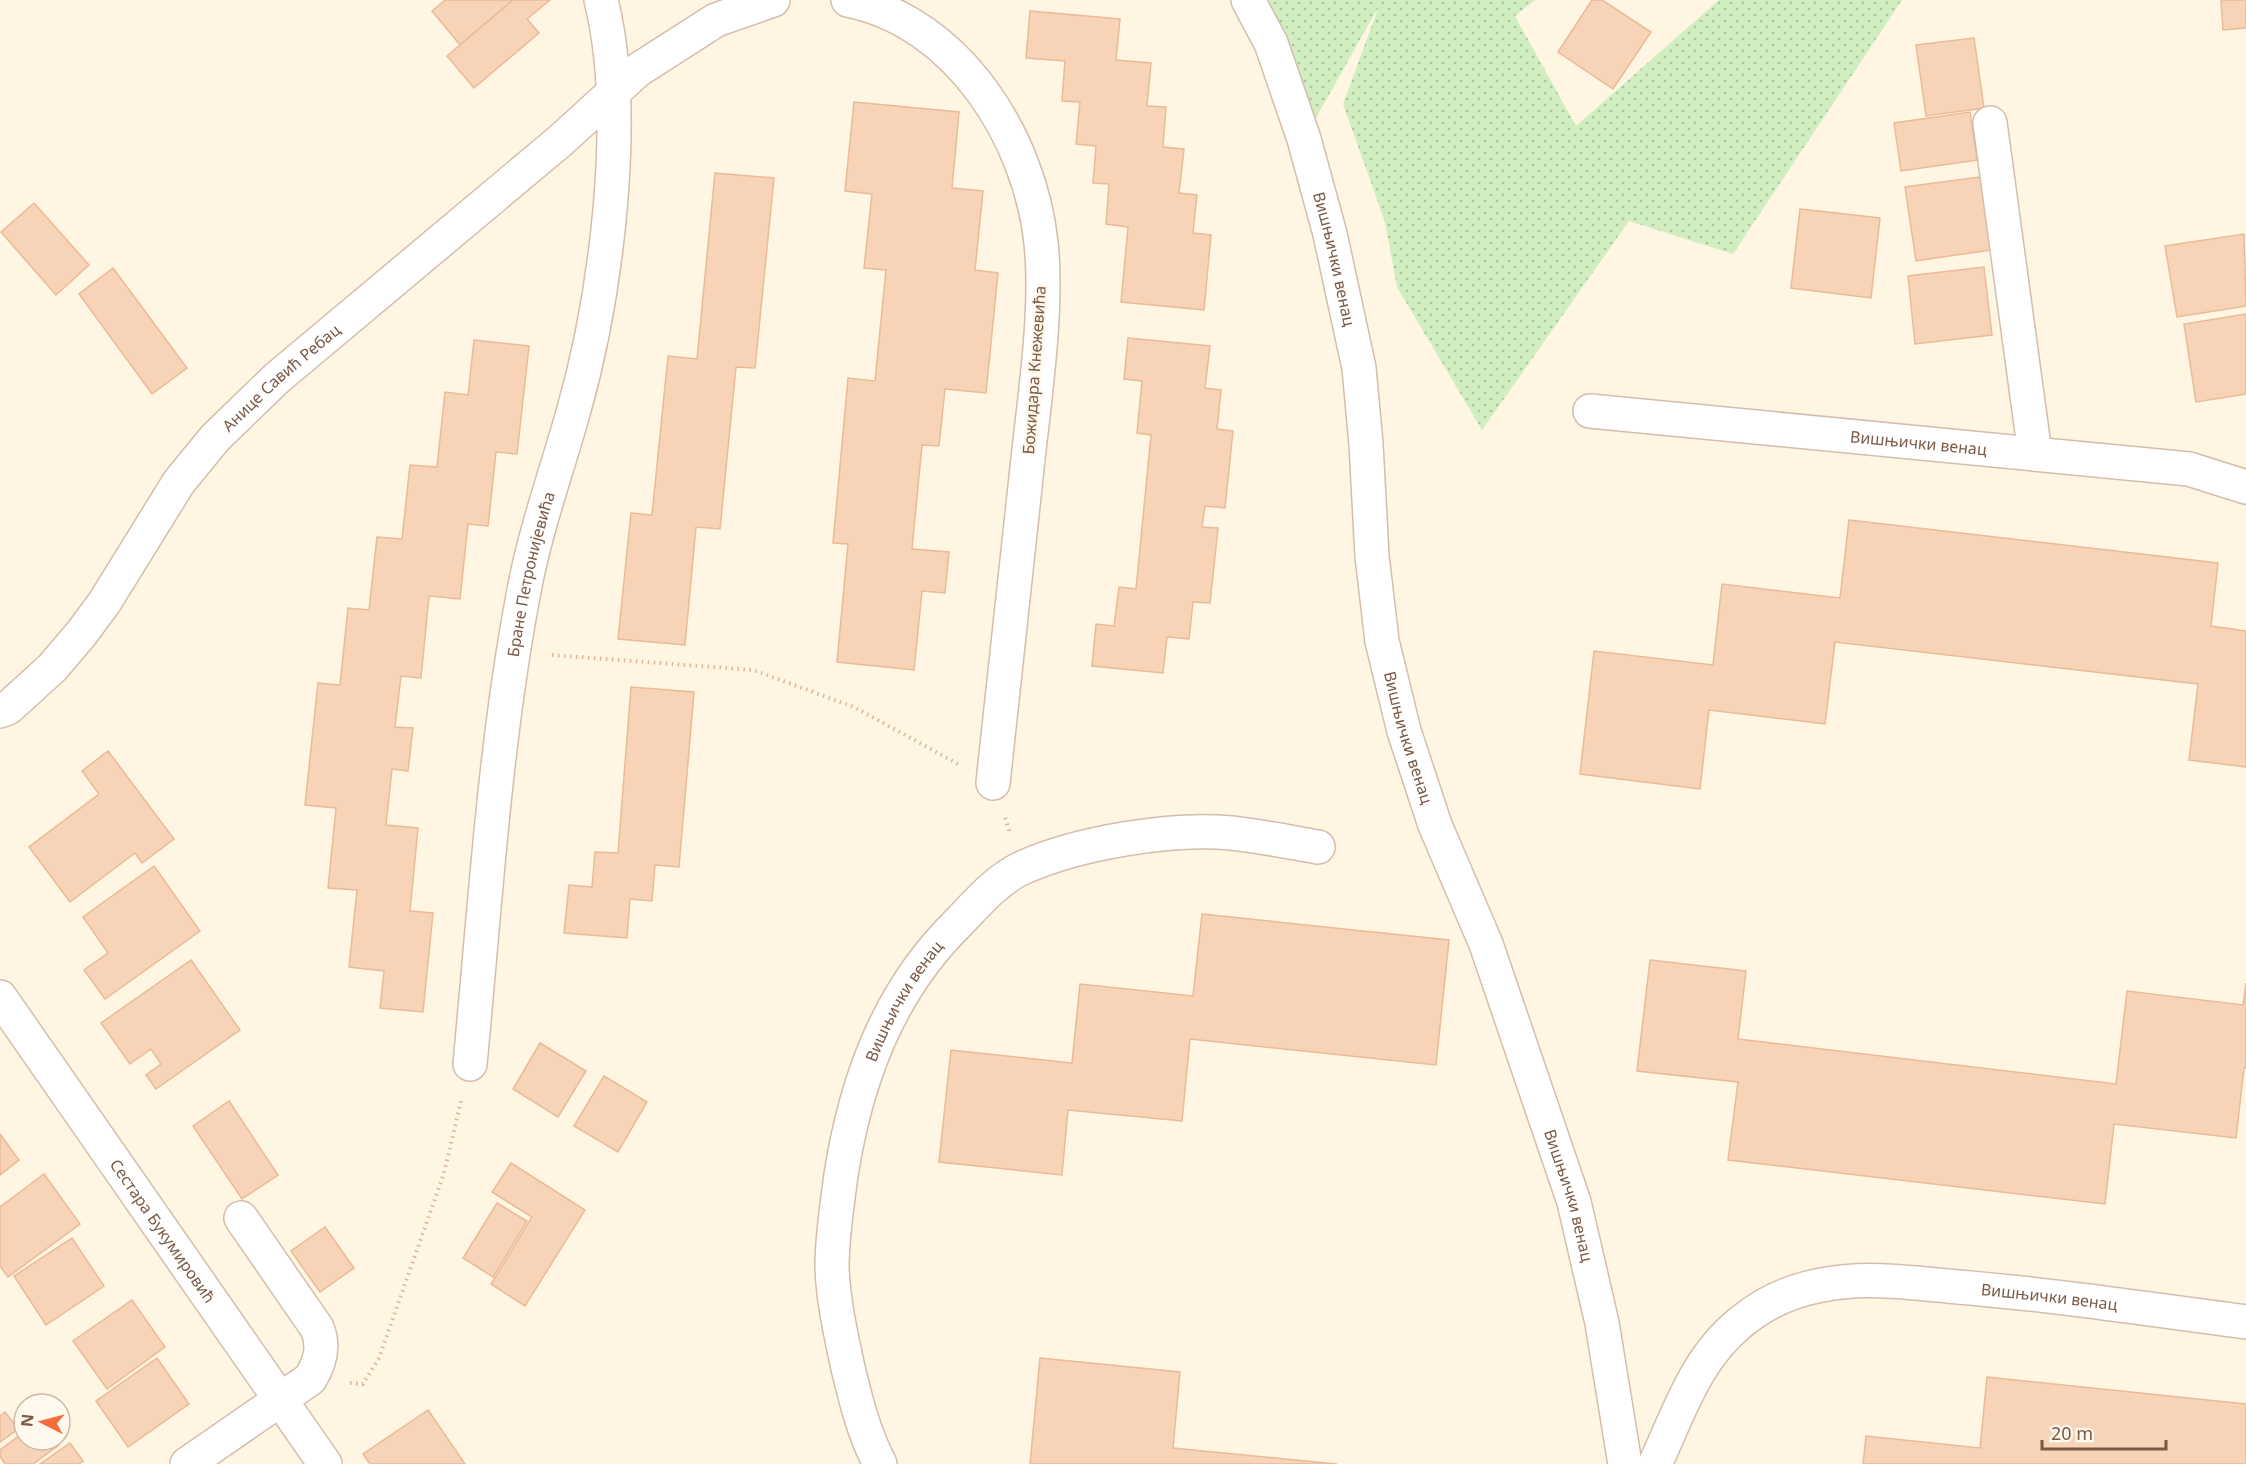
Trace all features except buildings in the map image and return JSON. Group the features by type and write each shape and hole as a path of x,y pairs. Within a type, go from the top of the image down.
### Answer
{"street":[{"path":"601,0 613,90"},
{"name":"Анице Савић Ребац","path":"0,711 8,708 52,668 81,634 104,603 179,482 215,438 325,335 417,262 560,141 613,90 638,70 693,33 745,8 773,0"},
{"path":"848,0 893,7"},
{"name":"Вишњички венац","path":"1248,0 1271,43 1304,139 1330,234 1359,368 1377,598 1383,641 1404,730 1435,825 1490,955 1574,1202 1602,1323 1625,1464"},
{"name":"Божидара Кнежевића","path":"893,7 965,70 991,102 1012,143 1028,182 1041,244 1041,313 1031,426 993,783"},
{"name":"Бране Петронијевића","path":"470,1064 497,773 512,653 525,584 556,464 573,414 598,302 611,167 613,90"},
{"path":"1990,123 2035,454"},
{"name":"Вишњички венац","path":"1590,411 2189,470 2246,487"},
{"name":"Вишњички венац","path":"880,1464 858,1409 843,1339 832,1269 835,1220 855,1104 888,1016 913,974 938,942 1005,878 1022,868 1089,848 1135,838 1195,831 1232,833 1318,847"},
{"name":"Сестара Букумировић","path":"0,997 325,1464"},
{"path":"187,1464 310,1379 319,1365 321,1337 241,1218"},
{"name":"Вишњички венац","path":"1655,1464 1685,1394 1717,1344 1741,1322 1767,1304 1821,1285 1851,1281 1885,1281 2019,1292 2246,1322"}],"path":[{"path":"512,653 753,670 854,707 993,783 1022,868"},
{"path":"363,1384 379,1358 444,1173 470,1064"}],"green space":[{"path":"1248,0 1535,0 1515,16 1576,126 1719,0 1902,0 1733,254 1629,221 1482,430 1397,287 1385,222 1343,104 1379,6 1304,139"}]}
